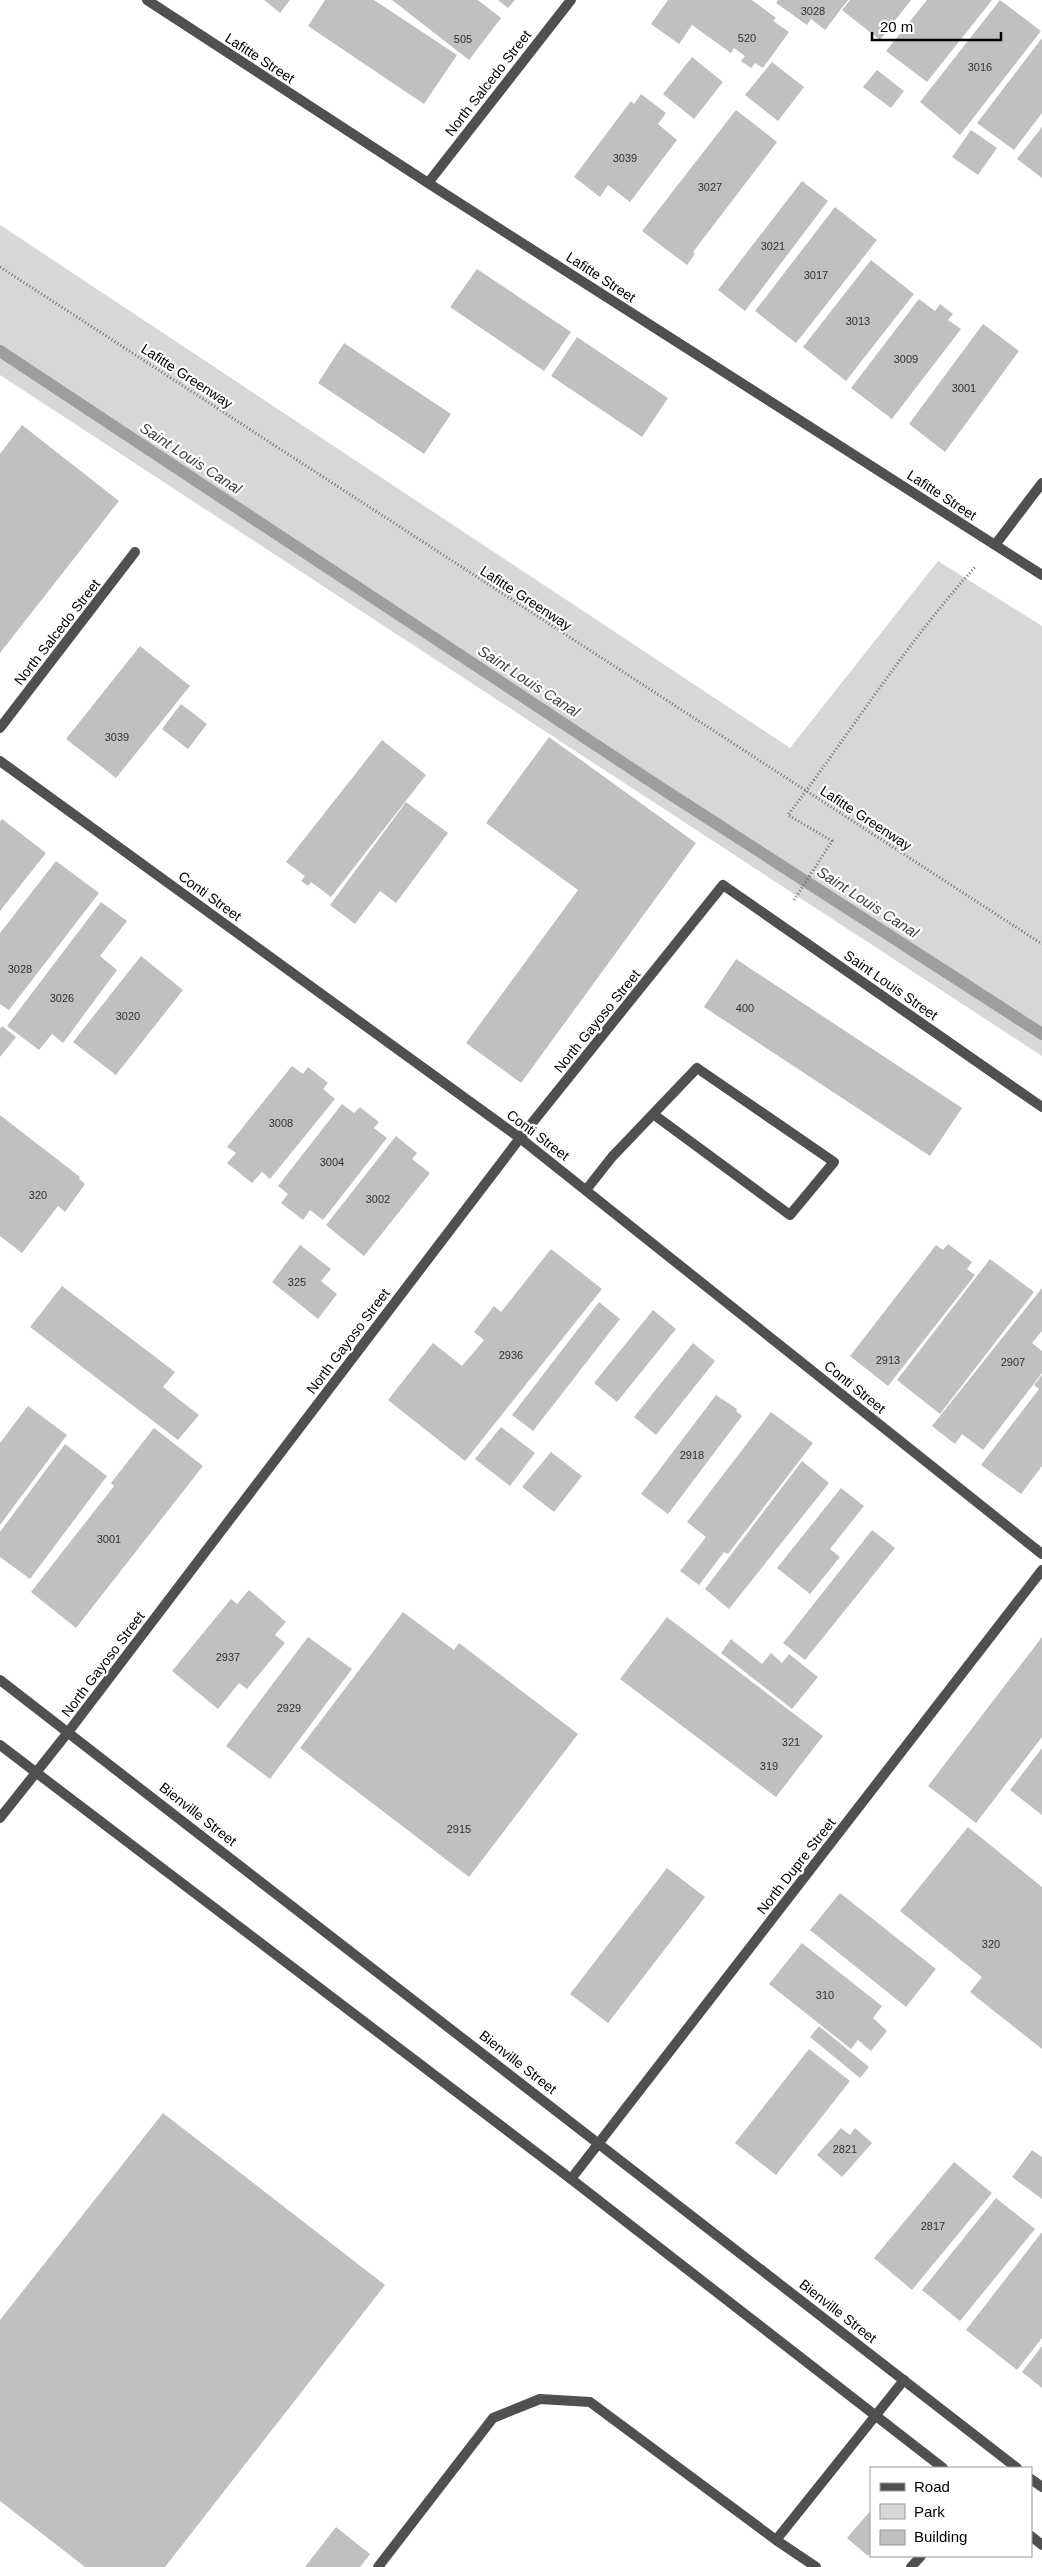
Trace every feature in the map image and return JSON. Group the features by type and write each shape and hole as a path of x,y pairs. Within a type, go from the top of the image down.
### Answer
{"street":[{"name":"Lafitte Street","path":"146,0 428,183 1042,575"},
{"name":"North Salcedo Street","path":"428,183 571,0"},
{"path":"995,545 1042,483"},
{"name":"North Salcedo Street","path":"0,728 136,552"},
{"name":"Conti Street","path":"0,761 520,1138 1042,1554"},
{"name":"North Gayoso Street","path":"0,1818 69,1732 520,1138 723,885"},
{"name":"Saint Louis Street","path":"723,885 1042,1107"},
{"path":"586,1190 612,1157 653,1114 697,1068 834,1162 790,1215 653,1114"},
{"name":"North Dupre Street","path":"571,2179 1042,1570"},
{"name":"Bienville Street","path":"0,1680 904,2380 1011,2466"},
{"path":"0,1745 571,2179 942,2467"},
{"path":"776,2540 877,2417 904,2380"},
{"path":"378,2567 493,2418 540,2399 590,2402 776,2540 816,2567"},
{"path":"1032,2479 1042,2487"},
{"path":"1032,2537 1042,2545"},
{"path":"911,2567 920,2557"}],"path":[{"name":"Lafitte Greenway","path":"0,267 1042,944"},
{"path":"791,903 832,841 788,815 840,746 906,650 950,594 995,545"}],"green space":[{"path":"0,225 790,748 938,561 1042,626 1042,1056 0,375"}],"building":[{"path":"264,0 290,0 280,13"},
{"path":"325,0 374,0 457,55 424,104 308,26"},
{"path":"392,0 478,0 501,18 469,60"},
{"path":"498,0 515,0 508,8"},
{"path":"668,0 752,0 776,18 773,21 789,32 763,68 755,63 751,68 741,61 745,56 734,48 731,53 692,25 679,44 651,24"},
{"path":"778,0 848,0 825,30 811,19 807,25 776,3"},
{"path":"850,0 911,0 880,40 842,10"},
{"path":"927,0 992,0 927,82 886,51"},
{"path":"1000,0 1041,31 960,135 920,102"},
{"path":"1042,38 1042,113 1014,150 977,123"},
{"path":"692,57 723,82 694,119 663,94"},
{"path":"772,62 804,87 778,121 745,95"},
{"path":"877,70 904,91 891,108 863,87"},
{"path":"641,94 666,113 658,124 677,140 630,202 608,185 600,197 574,177 631,101 634,104"},
{"path":"736,110 777,142 693,252 695,254 687,265 642,231"},
{"path":"1042,127 1042,178 1017,159"},
{"path":"971,130 997,148 978,175 952,157"},
{"path":"802,181 828,201 745,311 718,290"},
{"path":"835,207 877,240 796,343 755,311"},
{"path":"871,260 914,294 846,381 803,347"},
{"path":"477,269 571,332 544,371 450,307"},
{"path":"919,299 935,311 940,304 953,314 948,320 961,329 892,419 851,388"},
{"path":"983,324 1019,351 945,452 909,424"},
{"path":"577,337 668,398 642,437 551,376"},
{"path":"344,343 451,414 424,454 318,383"},
{"path":"22,425 119,501 0,653 0,454"},
{"path":"140,646 190,686 116,778 66,739"},
{"path":"181,704 207,724 188,749 162,729"},
{"path":"549,737 696,843 521,1083 466,1043 578,890 486,823"},
{"path":"382,740 426,775 331,897 311,882 308,886 301,881 305,876 286,862"},
{"path":"406,802 448,833 396,903 380,891 355,924 330,905"},
{"path":"2,819 46,853 0,911 0,822"},
{"path":"56,861 99,893 9,1010 0,1004 0,933"},
{"path":"101,902 127,921 100,956 117,970 63,1043 52,1034 39,1050 7,1026"},
{"path":"141,956 183,990 116,1075 73,1042"},
{"path":"736,959 962,1108 930,1156 704,1007"},
{"path":"2,1026 16,1037 0,1057 0,1029"},
{"path":"292,1066 303,1074 308,1067 328,1083 323,1089 335,1099 270,1179 262,1172 252,1183 227,1163 236,1153 227,1147"},
{"path":"342,1104 354,1113 360,1107 379,1122 374,1128 387,1138 323,1220 310,1210 303,1220 281,1203 288,1194 278,1186"},
{"path":"0,1115 80,1177 79,1179 85,1184 65,1212 58,1206 22,1253 0,1236"},
{"path":"396,1136 417,1153 412,1159 430,1173 364,1256 326,1225"},
{"path":"948,1244 972,1262 967,1269 975,1275 888,1386 850,1356 936,1245 943,1250"},
{"path":"300,1245 331,1269 321,1281 337,1294 318,1319 272,1282"},
{"path":"551,1249 602,1289 465,1461 388,1400 433,1343 462,1366 484,1340 474,1332 494,1306 501,1312"},
{"path":"990,1259 1034,1292 940,1414 897,1380"},
{"path":"62,1286 175,1372 163,1387 199,1415 178,1440 30,1327"},
{"path":"1042,1288 1042,1331 1032,1343 1042,1351 1042,1373 983,1450 962,1434 955,1444 932,1426"},
{"path":"599,1302 620,1319 533,1431 512,1415"},
{"path":"653,1310 676,1329 617,1402 594,1383"},
{"path":"693,1343 715,1361 656,1435 634,1417"},
{"path":"1042,1375 1042,1466 1021,1494 981,1465 1039,1389 1034,1385"},
{"path":"716,1395 737,1409 736,1411 742,1416 668,1514 641,1494"},
{"path":"28,1406 67,1435 0,1525 0,1443"},
{"path":"771,1412 813,1443 728,1554 724,1552 699,1585 680,1571 706,1537 687,1522"},
{"path":"501,1427 535,1453 510,1486 475,1459"},
{"path":"154,1428 203,1466 76,1628 31,1592 114,1486 111,1483"},
{"path":"65,1444 107,1476 30,1579 0,1557 0,1532"},
{"path":"551,1452 582,1476 554,1512 522,1487"},
{"path":"802,1461 829,1483 729,1609 705,1589"},
{"path":"841,1488 864,1506 830,1549 840,1557 810,1594 777,1568"},
{"path":"872,1530 895,1548 805,1660 783,1643"},
{"path":"249,1590 286,1622 275,1635 285,1643 247,1689 239,1683 218,1709 172,1671 231,1599 237,1604"},
{"path":"403,1612 454,1650 459,1643 578,1734 469,1877 300,1748"},
{"path":"667,1617 823,1736 776,1797 620,1679"},
{"path":"308,1637 352,1669 270,1779 226,1746"},
{"path":"1042,1637 1042,1737 976,1823 928,1786"},
{"path":"731,1639 762,1664 771,1653 782,1663 789,1654 818,1677 792,1709 721,1653"},
{"path":"1042,1748 1042,1815 1010,1790"},
{"path":"968,1827 1042,1887 1042,2049 970,1992 982,1977 900,1911"},
{"path":"667,1868 705,1897 608,2023 570,1994"},
{"path":"840,1893 936,1969 906,2007 810,1930"},
{"path":"802,1943 882,2006 873,2018 887,2031 871,2051 858,2040 851,2049 769,1984"},
{"path":"819,2026 869,2067 860,2078 810,2037"},
{"path":"809,2049 850,2081 776,2175 735,2143"},
{"path":"163,2113 385,2285 165,2567 85,2567 0,2501 0,2320"},
{"path":"841,2128 850,2135 855,2128 872,2143 842,2177 817,2155"},
{"path":"1032,2150 1042,2157 1042,2199 1012,2177"},
{"path":"954,2162 992,2193 912,2290 874,2258"},
{"path":"996,2198 1035,2229 960,2321 922,2290"},
{"path":"1042,2232 1042,2338 1017,2370 966,2330"},
{"path":"1042,2346 1042,2388 1022,2372"},
{"path":"870,2511 870,2553 868,2556 847,2538"},
{"path":"336,2527 370,2554 360,2567 305,2567"}],"waterway":[{"name":"Saint Louis Canal","path":"0,351 658,786 1042,1034"}]}
